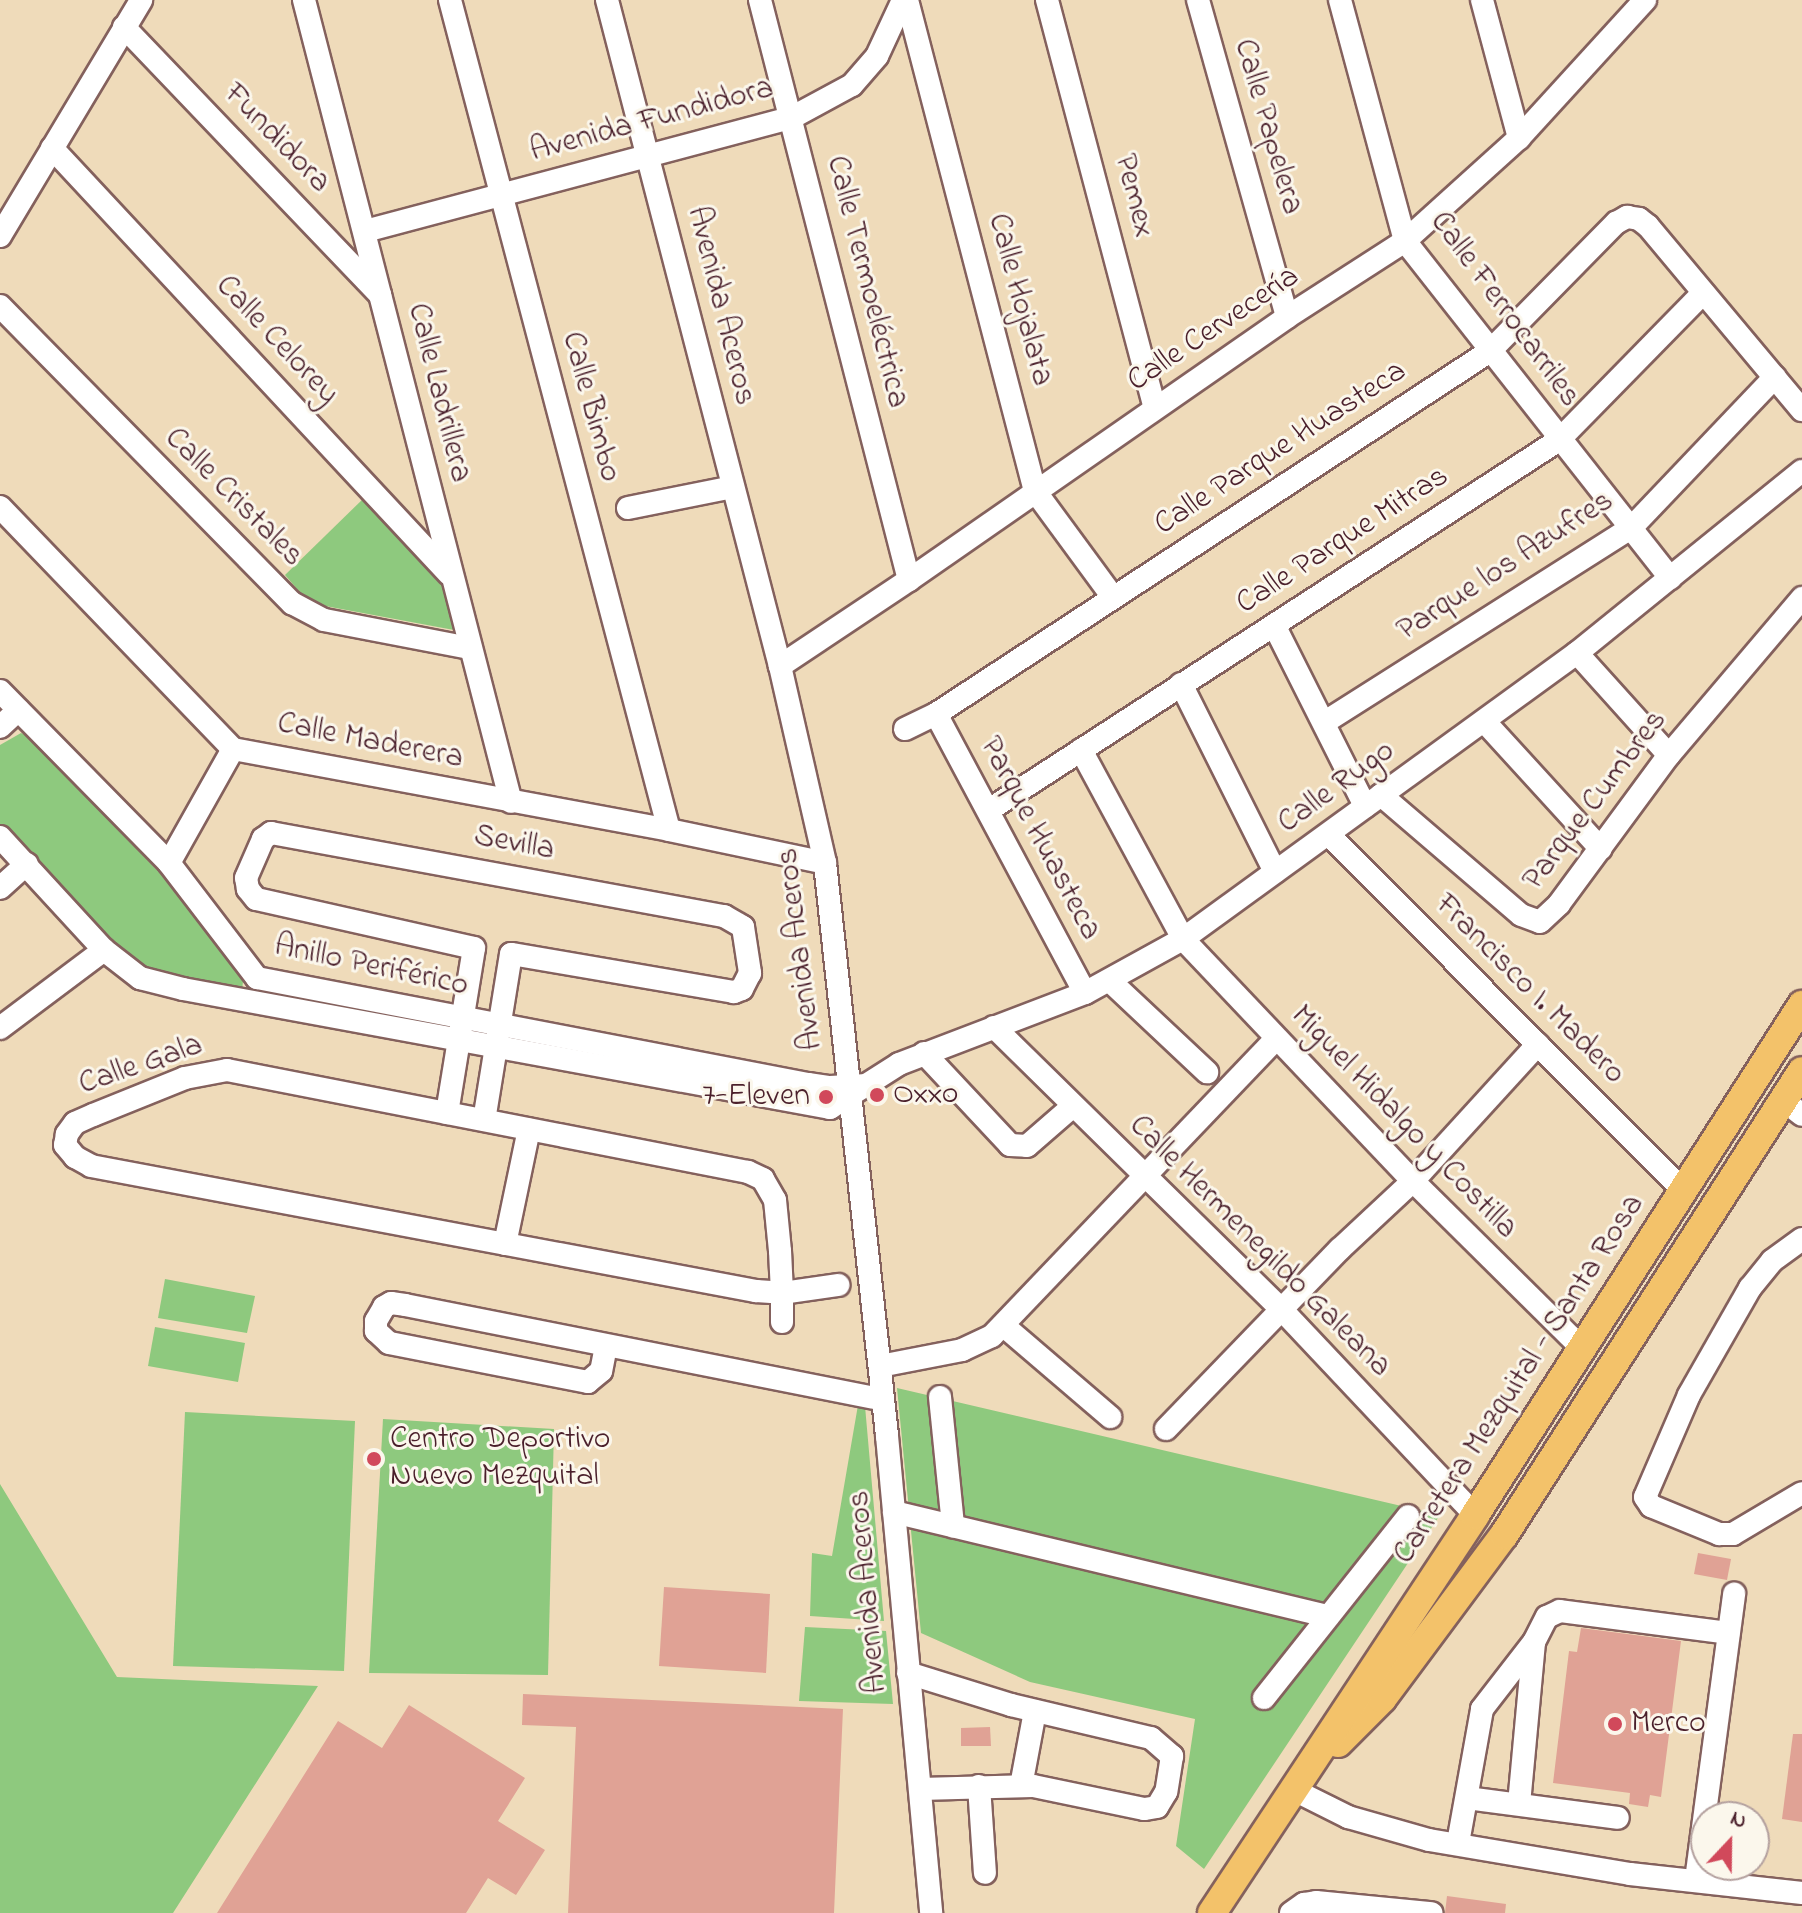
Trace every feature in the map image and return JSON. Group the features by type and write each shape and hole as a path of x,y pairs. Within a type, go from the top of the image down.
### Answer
{"main road":[{"name":"Carretera Mezquital - Santa Rosa","path":"1212,1913 1475,1515 1802,1005"},
{"name":"Carretera Mezquital - Santa Rosa","path":"1292,1789 1382,1699 1504,1535 1793,1107 1802,1071"}],"street":[{"path":"0,236 141,0"},
{"name":"Calle Ladrillera","path":"304,0 511,802"},
{"name":"Calle Bimbo","path":"450,0 669,830"},
{"name":"Avenida Aceros","path":"607,0 780,666 825,863 856,1088 931,1913"},
{"name":"Calle Termoeléctrica","path":"760,0 909,580"},
{"name":"Avenida Fundidora","path":"365,231 791,118 852,85 877,56 905,0"},
{"name":"Calle Hojalata","path":"905,0 1035,491 1112,596"},
{"name":"Pemex","path":"1047,0 1155,408"},
{"name":"Calle Papelera","path":"1198,0 1287,317"},
{"name":"Calle Ferrocarriles","path":"1340,0 1405,241 1670,578"},
{"path":"1482,0 1519,138"},
{"name":"Calle Cervecería","path":"780,666 1287,317 1405,241 1519,138 1626,9 1645,0"},
{"name":"Fundidora","path":"124,27 381,296"},
{"name":"Calle Celorey","path":"52,148 453,578"},
{"name":"Calle Parque Huasteca","path":"905,729 936,714 1490,351 1616,223 1627,217 1639,219 1703,293"},
{"path":"1703,293 1802,410"},
{"name":"Calle Parque Mitras","path":"989,810 1559,440 1703,293"},
{"name":"Calle Cristales","path":"0,306 292,603 324,620 470,648"},
{"name":"Parque los Azufres","path":"1325,722 1632,527 1775,377"},
{"name":"Calle Rugo","path":"856,1088 924,1053 1111,982 1183,939 1330,836 1373,801 1577,653 1802,471"},
{"path":"628,508 733,487"},
{"name":"Calle Maderera","path":"0,507 233,749 669,830 825,863"},
{"name":"Parque Cumbres","path":"1373,801 1521,915 1540,922 1549,917 1669,755 1802,598"},
{"path":"1274,625 1325,722 1373,801"},
{"path":"1577,653 1669,755"},
{"path":"1181,684 1275,872"},
{"name":"Anillo Periférico","path":"0,691 169,863 257,978 460,1030"},
{"path":"0,727 18,710"},
{"name":"Parque Huasteca","path":"936,714 1085,993"},
{"path":"1484,721 1601,849"},
{"path":"169,863 233,749"},
{"name":"Miguel Hidalgo y Costilla","path":"1081,750 1183,939 1413,1181 1582,1348"},
{"name":"Sevilla","path":"460,1030 474,948 256,899 248,889 246,878 263,839 280,832 724,916 743,927 750,973 742,989 734,992 511,954 497,1036"},
{"name":"Francisco I. Madero","path":"1330,836 1683,1190"},
{"name":"Anillo Periférico","path":"0,837 104,950 140,978 250,1000 497,1036 738,1081 856,1088"},
{"path":"0,888 27,864"},
{"path":"0,1028 104,950"},
{"path":"250,1000 257,978"},
{"path":"1111,982 1207,1072"},
{"name":"Calle Hermenegildo Galeana","path":"994,1027 1283,1311 1475,1515"},
{"path":"447,1113 460,1030"},
{"path":"484,1120 497,1036"},
{"path":"880,1366 962,1350 992,1336 1276,1039"},
{"path":"1166,1429 1340,1249 1413,1181 1538,1044"},
{"path":"924,1053 1010,1145 1027,1146 1073,1106"},
{"name":"Calle Gala","path":"782,1322 782,1293 775,1200 763,1179 739,1170 227,1070 206,1072 75,1123 67,1134 65,1145 75,1157 91,1166 782,1293 838,1285"},
{"path":"505,1244 529,1129"},
{"path":"1802,1239 1772,1261 1750,1288 1689,1395 1645,1497 1651,1506 1719,1534 1733,1534 1802,1493"},
{"path":"606,1346 601,1371 588,1382 389,1343 376,1331 376,1321 384,1307 391,1303 883,1400"},
{"path":"1004,1326 1110,1417"},
{"path":"940,1397 953,1526"},
{"path":"894,1512 1328,1616"},
{"path":"1264,1698 1408,1516"},
{"path":"1707,1801 1734,1594"},
{"path":"1458,1843 1476,1725 1482,1709 1534,1642 1547,1617 1560,1611 1729,1633"},
{"path":"1519,1804 1534,1642"},
{"path":"908,1673 1035,1711 1151,1738 1172,1756 1171,1771 1157,1807 1144,1809 1073,1792 1021,1786 920,1789"},
{"path":"1021,1786 1035,1711"},
{"path":"979,1786 985,1873"},
{"path":"1292,1789 1348,1817 1385,1830 1630,1874 1690,1879"},
{"path":"1467,1798 1618,1818"},
{"path":"1704,1881 1802,1893"},
{"path":"1291,1913 1304,1904 1316,1902 1431,1913"}],"green space":[{"path":"366,496 443,576 454,630 309,603 285,575"},
{"path":"21,733 29,737 182,896 243,981 242,991 131,969 0,835 0,745"},
{"path":"165,1279 255,1296 247,1333 158,1318"},
{"path":"155,1327 245,1343 238,1382 148,1366"},
{"path":"897,1388 1440,1515 1204,1869 1176,1846 1195,1719 1030,1682 921,1633"},
{"path":"858,1405 865,1406 884,1621 810,1616 812,1553 832,1556"},
{"path":"185,1412 355,1421 344,1671 173,1666"},
{"path":"383,1419 554,1429 548,1675 369,1673"},
{"path":"0,1484 117,1677 318,1686 173,1913 0,1913"},
{"path":"805,1627 886,1631 893,1704 799,1701"}],"building":[{"path":"1698,1553 1731,1559 1727,1580 1694,1574"},
{"path":"664,1587 770,1594 766,1673 659,1666"},
{"name":"Merco","path":"1581,1628 1681,1641 1661,1797 1650,1795 1648,1807 1629,1804 1630,1793 1553,1783 1569,1651 1577,1652"},
{"path":"523,1694 843,1709 834,1913 568,1913 576,1727 522,1725"},
{"path":"409,1705 525,1778 498,1821 545,1850 516,1895 488,1878 466,1913 217,1913 338,1721 382,1748"},
{"path":"990,1727 991,1746 961,1746 961,1728"},
{"path":"1793,1734 1802,1734 1802,1822 1782,1819"},
{"path":"1447,1896 1506,1904 1505,1913 1445,1913"}],"place":[{"name":"Oxxo","path":"877,1095"},
{"name":"7-Eleven","path":"826,1097"},
{"name":"Centro Deportivo Nuevo Mezquital","path":"374,1459"},
{"name":"Merco","path":"1615,1724"}]}
